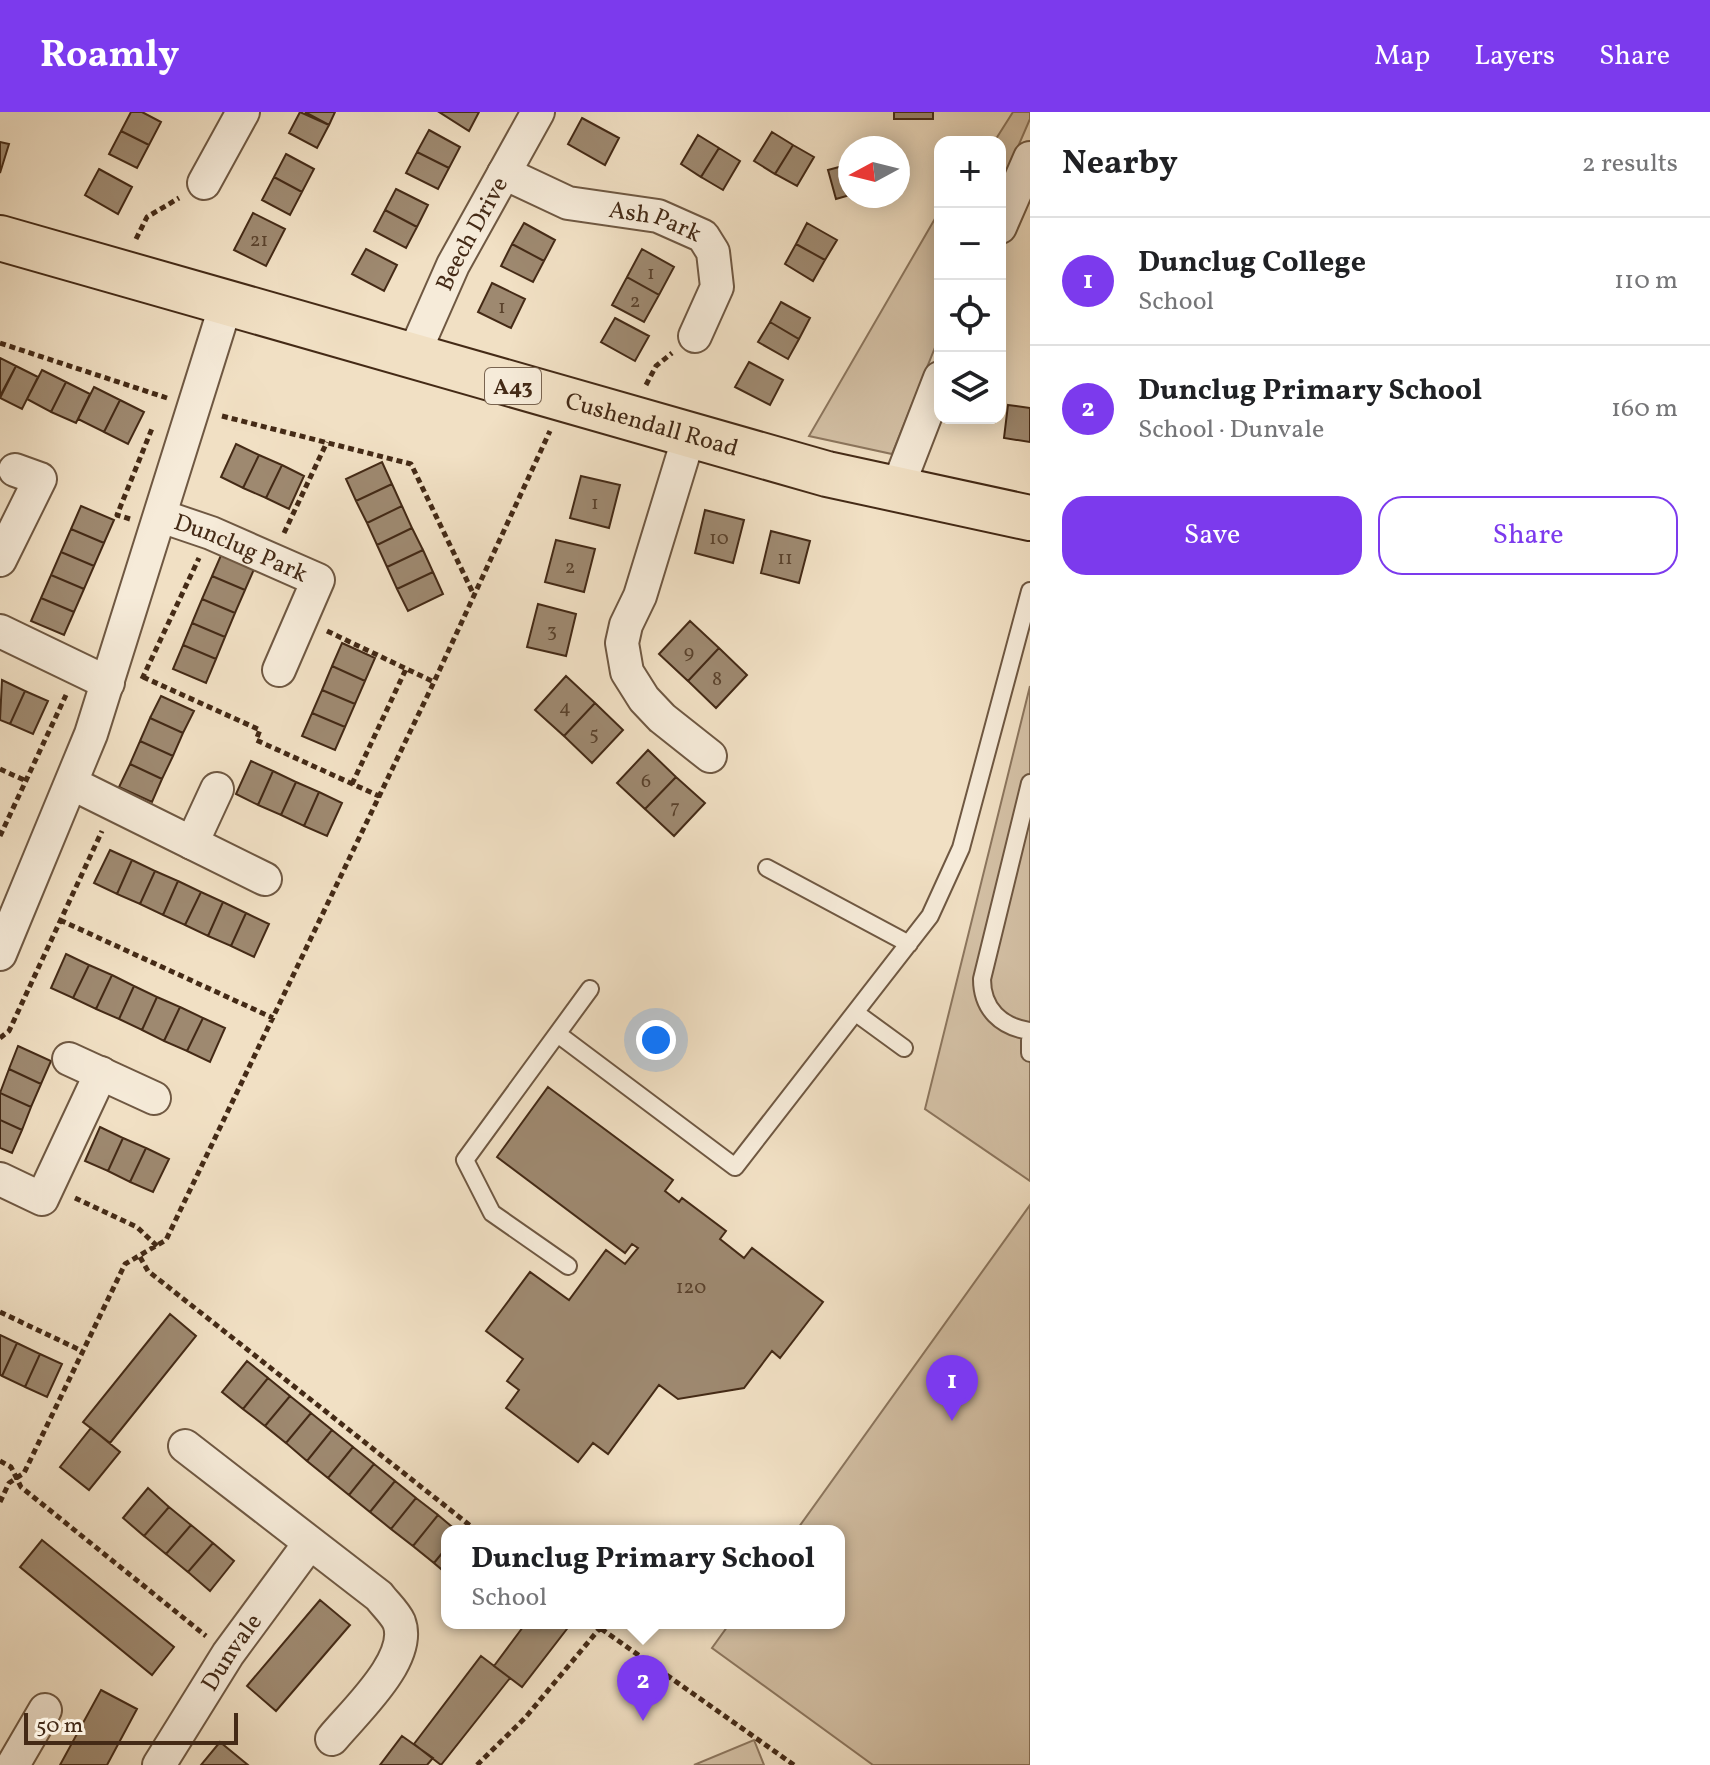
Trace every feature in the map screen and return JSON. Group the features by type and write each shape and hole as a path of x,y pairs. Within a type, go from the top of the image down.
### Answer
{"main road":[{"name":"Cushendall Road","path":"0,238 117,274 827,474 1030,518"}],"street":[{"path":"204,183 243,112"},
{"name":"Beech Drive","path":"412,358 453,265 538,112"},
{"path":"1006,213 1030,158"},
{"name":"Ash Park","path":"504,173 568,203 658,216 703,236 713,252 717,287 695,336"},
{"name":"Dunclug Park","path":"0,954 73,784 122,687 161,516 226,304"},
{"path":"897,489 934,393"},
{"path":"689,436 640,596 626,625 622,643 627,672 644,699 710,756"},
{"path":"0,560 40,479 15,470"},
{"name":"Dunclug Park","path":"161,516 211,533 318,580 279,670"},
{"path":"0,631 122,687"},
{"path":"73,784 265,879"},
{"path":"192,843 217,789"},
{"path":"69,1059 154,1098"},
{"path":"0,1179 42,1199 101,1073"},
{"path":"185,1446 379,1596 398,1621 401,1645 392,1666 332,1739"},
{"name":"Dunvale","path":"159,1765 228,1654 309,1544"},
{"path":"13,1765 45,1710"}],"lane":[{"path":"559,1035 735,1167 930,916 961,848 1030,591"},
{"path":"1030,783 1026,818 984,966 982,989 994,1015 1010,1027 1030,1031"},
{"path":"767,868 909,944"},
{"path":"568,1266 492,1213 465,1160 590,989"},
{"path":"856,1013 904,1048"},
{"path":"1030,1040 1030,1053"}],"path":[{"path":"117,274 147,217 204,183"},
{"path":"630,419 656,366 695,336"},
{"path":"0,343 195,409 411,464 473,593"},
{"path":"0,1502 9,1483 24,1473 125,1264 166,1240 565,401"},
{"path":"272,560 327,442"},
{"path":"122,687 143,677 211,533"},
{"path":"302,617 434,682"},
{"path":"0,834 79,669"},
{"path":"352,784 406,669"},
{"path":"143,677 260,730 256,740 379,796"},
{"path":"0,769 24,780"},
{"path":"0,1038 9,1031 113,806"},
{"path":"60,920 273,1018"},
{"path":"49,1185 137,1227 157,1246"},
{"path":"140,1257 148,1271 469,1525"},
{"path":"0,1312 82,1351"},
{"path":"0,1461 11,1467 21,1487 228,1654"},
{"path":"477,1765 525,1718 599,1629"},
{"path":"601,1629 794,1765"}],"shaded area":[{"path":"1013,112 1030,112 1030,119 1006,174 1006,136 998,136"},
{"path":"934,220 934,350 892,454 809,436"},
{"path":"1030,686 1030,1181 925,1109"},
{"path":"1030,1205 1030,1765 873,1765 712,1648 726,1629 845,1629 845,1525 800,1525"},
{"path":"754,1740 764,1765 694,1765"}],"building":[{"path":"131,112 142,112 161,122 149,145 121,131"},
{"path":"300,112 329,125 317,148 289,133"},
{"path":"305,112 335,112 329,125"},
{"path":"439,112 479,112 469,131"},
{"path":"894,112 933,112 933,119 894,119"},
{"path":"582,118 619,138 605,165 568,144"},
{"path":"429,130 460,147 449,168 417,152"},
{"path":"121,131 149,145 137,168 109,154"},
{"path":"772,132 793,145 775,174 754,161"},
{"path":"698,135 719,148 701,177 681,164"},
{"path":"0,142 9,144 0,173"},
{"path":"793,145 814,157 797,186 775,174"},
{"path":"719,148 740,161 723,190 701,177"},
{"path":"417,152 449,168 438,189 406,173"},
{"path":"286,154 314,169 302,192 274,177"},
{"path":"838,167 838,198 836,199 828,170"},
{"path":"99,169 132,187 118,214 85,195"},
{"path":"274,177 302,192 290,215 262,200"},
{"path":"396,189 428,205 417,227 385,210"},
{"path":"385,210 417,227 406,248 374,231"},
{"path":"253,213 285,229 266,266 234,250"},
{"path":"524,223 555,240 544,261 512,244"},
{"path":"807,223 837,240 825,260 796,244"},
{"path":"512,244 544,261 533,282 501,266"},
{"path":"796,244 825,260 813,281 785,264"},
{"path":"366,249 397,265 384,291 352,274"},
{"path":"642,249 674,267 659,295 627,277"},
{"path":"627,277 659,295 644,322 612,305"},
{"path":"492,283 525,299 511,328 478,312"},
{"path":"781,302 810,318 799,339 770,322"},
{"path":"615,318 649,336 635,361 601,342"},
{"path":"770,322 799,339 788,359 758,342"},
{"path":"0,358 16,366 0,396"},
{"path":"749,362 783,380 770,405 735,387"},
{"path":"16,366 38,377 22,409 0,398"},
{"path":"42,370 66,382 51,412 27,399"},
{"path":"66,382 90,394 76,423 51,412"},
{"path":"94,387 120,400 104,432 78,419"},
{"path":"120,400 144,412 128,444 104,432"},
{"path":"1008,405 1030,408 1030,442 1004,438"},
{"path":"236,444 259,455 243,488 221,477"},
{"path":"259,455 282,465 266,498 243,488"},
{"path":"382,462 392,484 356,501 346,479"},
{"path":"282,465 304,476 289,509 266,498"},
{"path":"581,476 620,485 609,528 570,518"},
{"path":"392,484 402,506 367,523 356,501"},
{"path":"81,506 114,520 104,543 71,529"},
{"path":"402,506 412,528 377,545 367,523"},
{"path":"705,510 744,520 733,563 695,553"},
{"path":"412,528 423,550 387,567 377,545"},
{"path":"71,529 104,543 94,566 61,552"},
{"path":"771,531 810,541 799,583 761,573"},
{"path":"556,540 595,549 584,592 545,582"},
{"path":"423,550 433,572 397,589 387,567"},
{"path":"61,552 94,566 84,589 51,575"},
{"path":"222,553 255,567 245,590 212,576"},
{"path":"433,572 443,594 408,611 397,589"},
{"path":"51,575 84,589 74,612 41,598"},
{"path":"212,576 245,590 235,613 202,599"},
{"path":"41,598 74,612 64,635 31,621"},
{"path":"202,599 235,613 225,637 192,623"},
{"path":"538,604 576,614 566,656 527,647"},
{"path":"690,621 719,648 688,681 659,654"},
{"path":"192,623 225,637 216,659 183,645"},
{"path":"342,643 375,658 365,681 332,666"},
{"path":"183,645 216,659 206,683 173,669"},
{"path":"719,648 747,675 716,708 688,681"},
{"path":"332,666 365,681 355,704 322,690"},
{"path":"566,676 595,703 564,736 535,710"},
{"path":"2,680 25,691 10,724 0,720"},
{"path":"322,690 355,704 345,727 312,713"},
{"path":"25,691 48,701 33,734 10,724"},
{"path":"161,696 194,711 183,733 150,718"},
{"path":"595,703 623,730 592,763 564,736"},
{"path":"312,713 345,727 335,750 302,736"},
{"path":"150,718 183,733 173,756 140,741"},
{"path":"140,741 173,756 162,779 130,764"},
{"path":"648,750 676,777 645,809 617,783"},
{"path":"251,761 273,771 258,805 236,794"},
{"path":"130,764 162,779 152,802 119,787"},
{"path":"273,771 296,782 281,815 258,805"},
{"path":"676,777 705,803 674,836 645,809"},
{"path":"296,782 319,792 304,826 281,815"},
{"path":"319,792 342,803 327,836 304,826"},
{"path":"110,850 132,860 117,894 94,883"},
{"path":"132,860 155,871 140,904 117,894"},
{"path":"155,871 178,881 163,915 140,904"},
{"path":"178,881 201,892 185,925 163,915"},
{"path":"201,892 223,902 208,936 185,925"},
{"path":"223,902 246,913 231,946 208,936"},
{"path":"246,913 269,924 254,957 231,946"},
{"path":"66,954 89,965 73,998 51,988"},
{"path":"89,965 112,975 96,1009 73,998"},
{"path":"112,975 134,986 119,1019 96,1009"},
{"path":"134,986 157,997 142,1030 119,1019"},
{"path":"157,997 180,1007 164,1041 142,1030"},
{"path":"180,1007 203,1018 187,1051 164,1041"},
{"path":"203,1018 225,1028 210,1062 187,1051"},
{"path":"18,1046 51,1061 41,1084 9,1069"},
{"path":"9,1069 41,1084 31,1107 0,1093"},
{"path":"548,1087 673,1180 665,1191 679,1202 682,1198 726,1231 720,1239 744,1258 752,1248 823,1302 780,1358 772,1351 744,1388 678,1399 659,1385 608,1454 593,1443 578,1462 506,1408 519,1390 507,1381 523,1359 486,1331 530,1272 569,1300 606,1250 625,1264 638,1248 632,1244 625,1253 497,1157"},
{"path":"0,1093 31,1107 22,1130 0,1120"},
{"path":"0,1120 22,1130 12,1153 0,1148"},
{"path":"100,1127 123,1138 108,1171 85,1161"},
{"path":"123,1138 146,1148 130,1182 108,1171"},
{"path":"146,1148 169,1159 153,1192 130,1182"},
{"path":"170,1314 196,1336 110,1443 83,1422"},
{"path":"0,1335 17,1343 2,1376 0,1375"},
{"path":"17,1343 40,1354 25,1387 2,1376"},
{"path":"40,1354 62,1364 47,1397 25,1387"},
{"path":"247,1361 268,1378 243,1409 222,1392"},
{"path":"268,1378 290,1396 265,1426 243,1409"},
{"path":"290,1396 311,1413 286,1443 265,1426"},
{"path":"311,1413 332,1430 307,1461 286,1443"},
{"path":"91,1428 120,1452 89,1490 60,1467"},
{"path":"332,1430 353,1447 328,1478 307,1461"},
{"path":"353,1447 374,1464 349,1495 328,1478"},
{"path":"374,1464 395,1481 370,1512 349,1495"},
{"path":"395,1481 416,1498 391,1529 370,1512"},
{"path":"148,1488 169,1507 144,1536 123,1518"},
{"path":"416,1498 438,1515 413,1546 391,1529"},
{"path":"169,1507 191,1525 166,1554 144,1536"},
{"path":"438,1515 450,1525 441,1525 441,1554 434,1563 413,1546"},
{"path":"191,1525 213,1543 188,1572 166,1554"},
{"path":"42,1540 174,1647 152,1675 20,1567"},
{"path":"213,1543 234,1561 210,1591 188,1572"},
{"path":"441,1554 441,1569 434,1563"},
{"path":"320,1600 350,1625 276,1711 247,1686"},
{"path":"522,1629 567,1629 522,1687 494,1666"},
{"path":"481,1656 510,1678 441,1765 414,1744"},
{"path":"101,1690 137,1709 107,1765 60,1765"},
{"path":"402,1736 433,1758 427,1765 380,1765"},
{"path":"220,1742 248,1765 201,1765"}],"place":[{"name":"Dunclug College","path":"952,1421"},
{"name":"Dunclug Primary School","path":"643,1721"}]}
